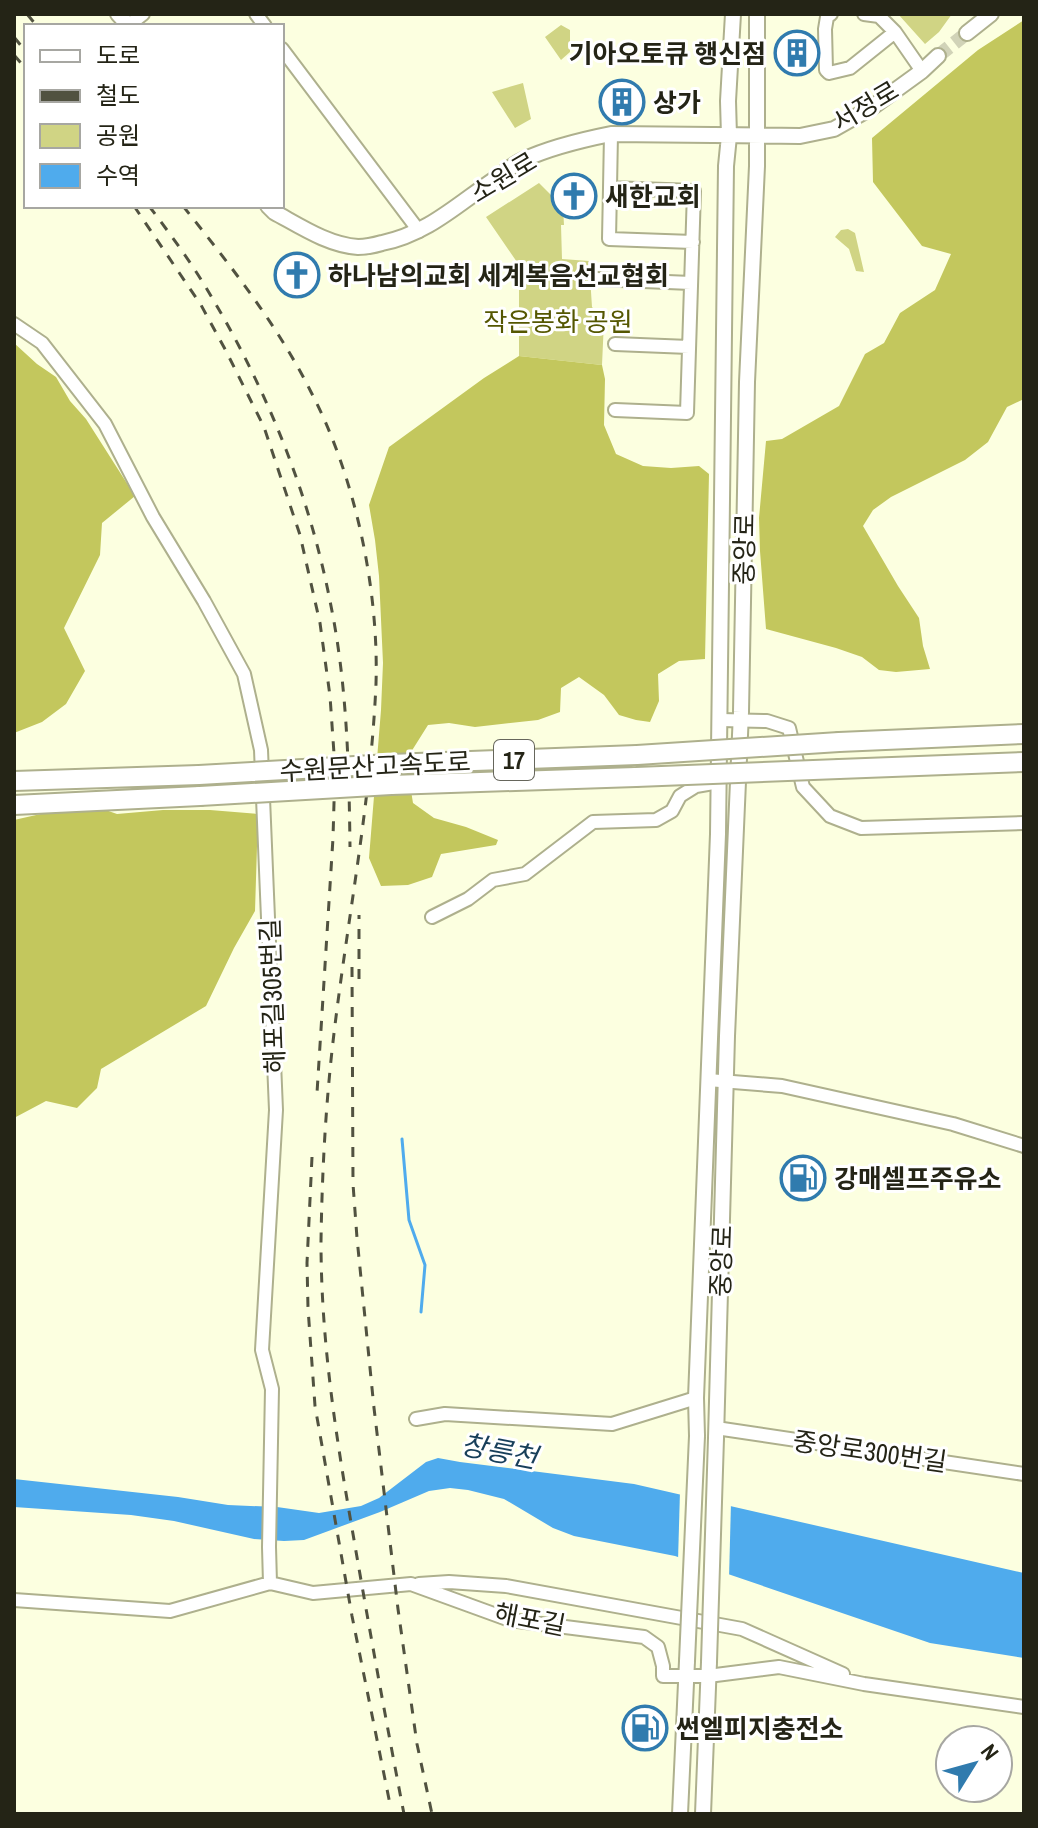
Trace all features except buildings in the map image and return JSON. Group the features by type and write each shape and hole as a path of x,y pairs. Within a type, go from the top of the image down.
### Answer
{"highway":[{"name":"수원문산고속도로","path":"14,781 637,755 1024,734"},
{"name":"수원문산고속도로","path":"14,805 391,785 1024,762"}],"main road":[{"name":"중앙로","path":"687,1668 719,782 726,166 733,14"},
{"name":"중앙로","path":"709,1669 740,720 747,382 757,166 757,14"},
{"path":"967,33 991,14"},
{"name":"서정로","path":"757,135 800,136 834,129 871,108 938,56"},
{"name":"소원로","path":"270,208 331,241 360,247 396,240 419,231 444,217 521,161 582,139 611,134 757,135"},
{"path":"680,1814 687,1668"},
{"path":"703,1814 709,1669"}],"street":[{"name":"서정로","path":"831,14 827,17 825,29 826,70 829,73 850,68 895,32"},
{"name":"서정로","path":"864,14 879,16 895,32 922,71"},
{"path":"284,52 419,231"},
{"path":"611,134 609,239 693,242"},
{"path":"610,188 694,191 687,413 615,410"},
{"path":"596,279 691,283"},
{"name":"해포길305번길","path":"14,324 42,343 105,424 153,517 244,674 261,750 276,1110 262,1350 272,1389 270,1583"},
{"path":"615,344 689,347"},
{"path":"720,720 767,721 789,728 803,787 830,816 861,828 1024,823"},
{"path":"432,917 468,899 493,880 525,874 593,822 656,820 672,811 680,796 696,786 719,782"},
{"path":"708,1080 782,1086 953,1124 1024,1146"},
{"path":"416,1419 445,1414 612,1424 696,1398"},
{"name":"중앙로300번길","path":"716,1433 1024,1474"},
{"path":"411,1584 449,1582 506,1586 742,1629 864,1684"},
{"name":"해포길","path":"14,1600 170,1611 270,1583 313,1593 411,1584 510,1620 644,1637 658,1647 663,1676 687,1668"},
{"path":"687,1668 779,1667 864,1684 1024,1707"}],"green space":[{"path":"898,14 952,14 925,44"},
{"path":"561,25 570,30 570,52 561,60 545,37"},
{"path":"523,83 531,119 515,128 492,92"},
{"name":"작은봉화 공원","path":"539,183 563,207 562,259 589,261 592,307 604,321 602,365 519,356 519,265 486,217"},
{"path":"848,229 855,233 864,272 856,271 849,249 835,237 841,230"}],"shaded area":[{"path":"1024,20 1024,399 1007,407 988,442 965,460 891,497 873,510 863,526 919,618 930,669 879,670 862,657 766,629 759,518 766,441 782,439 839,406 865,354 884,343 900,313 935,290 951,254 922,246 873,182 872,138 978,50"},
{"path":"14,343 56,377 135,496 102,523 100,555 64,628 85,671 66,704 42,722 14,733"},
{"path":"519,356 602,365 605,379 604,425 616,454 643,466 699,466 709,474 705,659 679,661 658,674 659,701 650,722 619,715 604,695 579,677 561,688 560,712 538,720 475,727 449,723 428,725 406,760 413,803 434,818 498,840 496,845 441,854 432,877 408,885 381,886 369,858 383,663 379,576 369,505 389,447"},
{"path":"97,807 117,814 210,810 258,814 255,911 206,1006 101,1069 97,1088 77,1108 46,1101 14,1118 14,820 54,811"}],"water":[{"path":"438,1458 634,1484 1024,1573 1024,1658 930,1643 675,1556 574,1536 553,1528 504,1499 468,1490 450,1488 429,1491 304,1540 284,1541 254,1539 131,1515 14,1507 14,1479 319,1513 361,1506 379,1498 426,1462"}],"pier":[{"path":"680,1491 731,1502 729,1579 678,1561"}],"waterway":[{"path":"402,1139 409,1220 425,1265 421,1312"}],"tunnel":[{"path":"938,56 967,33"}],"railway":[{"path":"27,14 35,24"},
{"path":"14,37 24,50"},
{"path":"14,55 24,67"},
{"path":"135,208 201,305 264,427 300,535 320,623 330,696 335,768 317,1093"},
{"path":"150,208 182,250 232,332 268,407 299,485 322,565 341,666 348,756 350,847"},
{"path":"185,208 268,319 311,392 327,425 352,496 368,572 376,648 376,684 365,812 329,1079 322,1188 322,1279 327,1352 341,1461 404,1814"},
{"path":"359,915 359,979"},
{"path":"352,967 353,1184 357,1238 398,1609 417,1744 432,1814"},
{"path":"312,1157 307,1263 315,1406 352,1616 391,1809"}],"place":[{"name":"기아오토큐 행신점","path":"797,53"},
{"name":"상가","path":"622,102"},
{"name":"새한교회","path":"574,196"},
{"name":"하나남의교회 세계복음선교협회","path":"297,275"},
{"name":"강매셀프주유소","path":"803,1178"},
{"name":"썬엘피지충전소","path":"645,1728"}],"water label":[{"name":"창릉천","path":"499,1451"}]}
